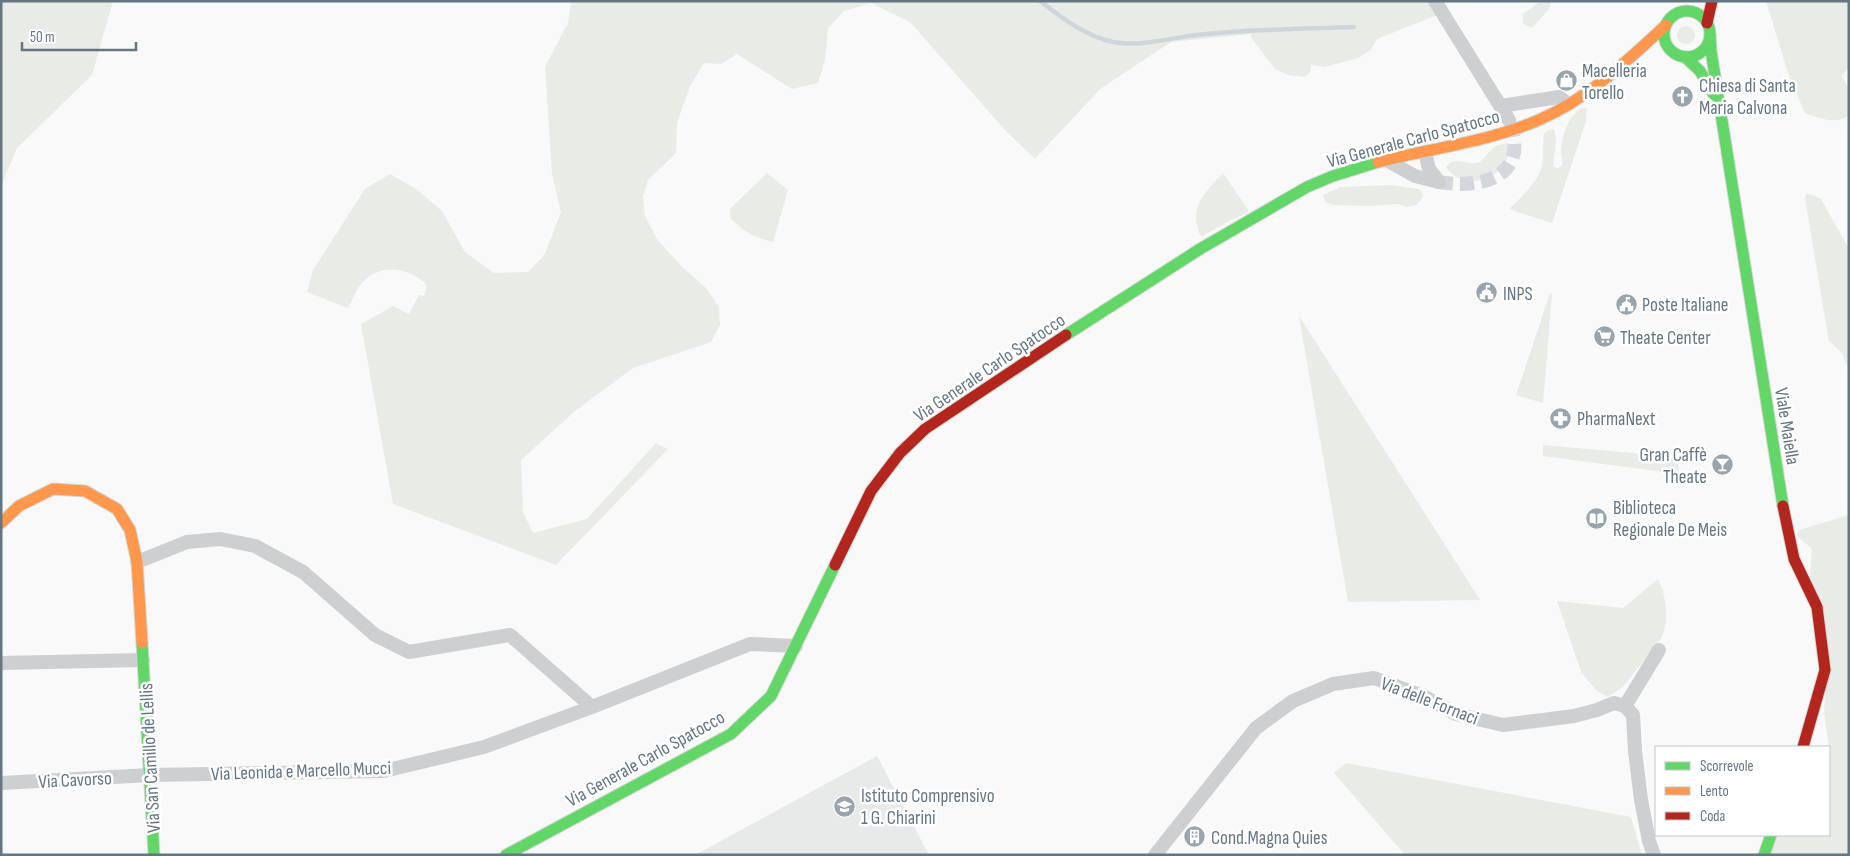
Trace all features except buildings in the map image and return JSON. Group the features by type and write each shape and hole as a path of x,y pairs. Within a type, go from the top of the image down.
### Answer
{"main road":[{"path":"1692,1 1673,16 1666,25 1665,39 1672,52 1685,57 1702,51 1708,41 1712,1"},
{"path":"1678,13 1687,11 1696,13 1708,29"},
{"name":"Via Generale Carlo Spatocco","path":"506,855 732,734 771,696 871,491 900,453 925,429 1044,349 1205,246 1298,192 1331,176 1522,128 1546,118 1623,64 1666,25"},
{"name":"Viale Maiella","path":"1708,29 1781,497 1794,559 1818,608 1825,670 1804,746"},
{"name":"Via Generale Carlo Spatocco","path":"1623,64 1662,49 1672,52"},
{"name":"Viale Maiella","path":"1685,57 1700,71 1719,103"},
{"name":"Via San Camillo de Lellis","path":"1,523 19,506 53,489 85,491 117,509 130,530 137,562 154,855"},
{"path":"1764,855 1771,836"}],"street":[{"path":"1435,1 1509,120"},
{"path":"1501,106 1559,97 1568,104"},
{"path":"1388,161 1415,176 1438,182 1429,169 1425,152"},
{"path":"137,562 187,542 220,539 255,546 303,572 375,635 409,652 510,635 592,707"},
{"name":"Via Leonida e Marcello Mucci","path":"150,775 384,771 484,747 592,707 750,644 796,646"},
{"path":"1654,855 1649,841 1641,800 1634,751 1633,715 1625,706 1659,650"},
{"name":"Via San Camillo de Lellis","path":"1,664 143,660"},
{"name":"Via delle Fornaci","path":"1155,855 1256,728 1294,701 1334,684 1374,678 1423,696 1456,714 1503,725 1574,716 1614,703 1625,706"},
{"name":"Via Cavorso","path":"1,783 150,775"}],"shaded area":[{"path":"1,1 113,1 92,75 17,148 1,186"},
{"path":"571,1 1428,1 1437,15 1377,39 1371,50 1358,58 1324,67 1311,65 1310,72 1305,77 1288,75 1275,69 1251,37 1251,34 1171,42 1100,89 1035,159 1005,130 910,22 871,3 844,11 828,28 825,56 818,83 792,89 737,54 721,64 704,63 690,86 677,123 676,153 648,180 643,196 645,216 657,239 681,266 706,288 719,307 720,325 711,342 633,368 575,411 521,460 523,512 533,533 587,519 656,443 668,449 556,565 393,504 361,324 393,306 409,314 419,295 424,296 426,284 419,278 402,271 385,270 377,272 360,285 348,308 307,292 313,270 365,189 390,174 416,189 442,211 465,252 494,273 528,272 545,254 561,212 552,174 545,67 568,23"},
{"path":"1538,1 1551,1 1549,9 1532,28 1523,24 1523,14 1538,3"},
{"path":"1766,1 1849,1 1849,67 1842,76 1849,90 1849,116 1844,119 1833,120 1821,119 1805,113 1789,76"},
{"path":"1686,26 1692,29 1695,35 1692,41 1686,44 1680,41 1677,35 1680,29"},
{"path":"1581,108 1587,108 1586,121 1552,223 1509,209 1518,201 1539,174 1543,160 1544,134 1549,130 1554,129 1556,138 1553,166 1561,167 1564,133 1569,121"},
{"path":"1508,143 1508,155 1504,165 1487,178 1476,181 1465,180 1454,176 1446,167 1453,161 1479,162 1494,147"},
{"path":"767,173 788,190 773,242 761,239 741,228 731,219 730,209"},
{"path":"1223,173 1249,211 1201,237 1197,226 1197,209 1204,195"},
{"path":"1390,185 1419,189 1423,194 1421,200 1416,205 1406,207 1399,204 1370,206 1334,205 1325,202 1323,195 1340,187"},
{"path":"1807,193 1821,199 1849,249 1849,371 1842,353 1829,341 1805,198"},
{"path":"1550,293 1552,294 1543,403 1516,395"},
{"path":"1299,316 1480,600 1348,602"},
{"path":"1543,445 1677,457 1679,474 1543,456"},
{"path":"1849,515 1849,855 1766,855 1774,836 1830,836 1830,746 1828,746 1824,712 1827,673 1810,573 1812,549 1797,536 1799,530"},
{"path":"1658,579 1663,591 1666,607 1666,622 1662,637 1623,687 1608,697 1597,691 1581,672 1557,601 1623,608"},
{"name":"Istituto Comprensivo 1 G. Chiarini","path":"877,756 929,855 695,855"},
{"path":"1346,763 1631,817 1642,855 1405,855 1334,773"}],"waterway":[{"path":"1040,1 1083,31 1103,39 1123,43 1144,43 1197,35 1275,29 1354,27"}],"tunnel":[{"path":"1439,182 1455,184 1485,181 1497,176 1507,168 1513,156 1514,142 1510,123"}],"traffic: fast":[{"path":"1687,11 1700,15 1706,21 1710,34 1706,47 1700,53 1687,57 1674,53 1668,47 1664,34 1668,21 1674,15 1687,11"},
{"path":"1710,35 1783,506"},
{"path":"1685,57 1700,71 1714,95"},
{"path":"1066,335 1200,249 1307,187 1333,176 1378,162"},
{"path":"506,855 731,734 771,696 835,565"},
{"path":"142,643 154,855"},
{"path":"1764,855 1771,836"}],"traffic: slow":[{"path":"1378,162 1481,139 1541,119 1592,89 1666,25"},
{"path":"1,523 19,506 53,489 85,491 117,509 130,530 137,562 142,643"}],"traffic: jam":[{"path":"1707,23 1712,1"},
{"path":"835,565 871,491 900,453 925,429 1066,335"},
{"path":"1783,506 1794,559 1817,607 1825,670 1803,746"}],"place":[{"name":"Macelleria Torello","path":"1566,81"},
{"name":"Chiesa di Santa Maria Calvona","path":"1683,96"},
{"name":"INPS","path":"1487,293"},
{"name":"Poste Italiane","path":"1626,304"},
{"name":"Theate Center","path":"1604,337"},
{"name":"PharmaNext","path":"1561,418"},
{"name":"Gran Caffè Theate","path":"1723,465"},
{"name":"Biblioteca Regionale De Meis","path":"1597,518"},
{"name":"Istituto Comprensivo 1 G. Chiarini","path":"845,806"},
{"name":"Cond.Magna Quies","path":"1195,837"}]}
